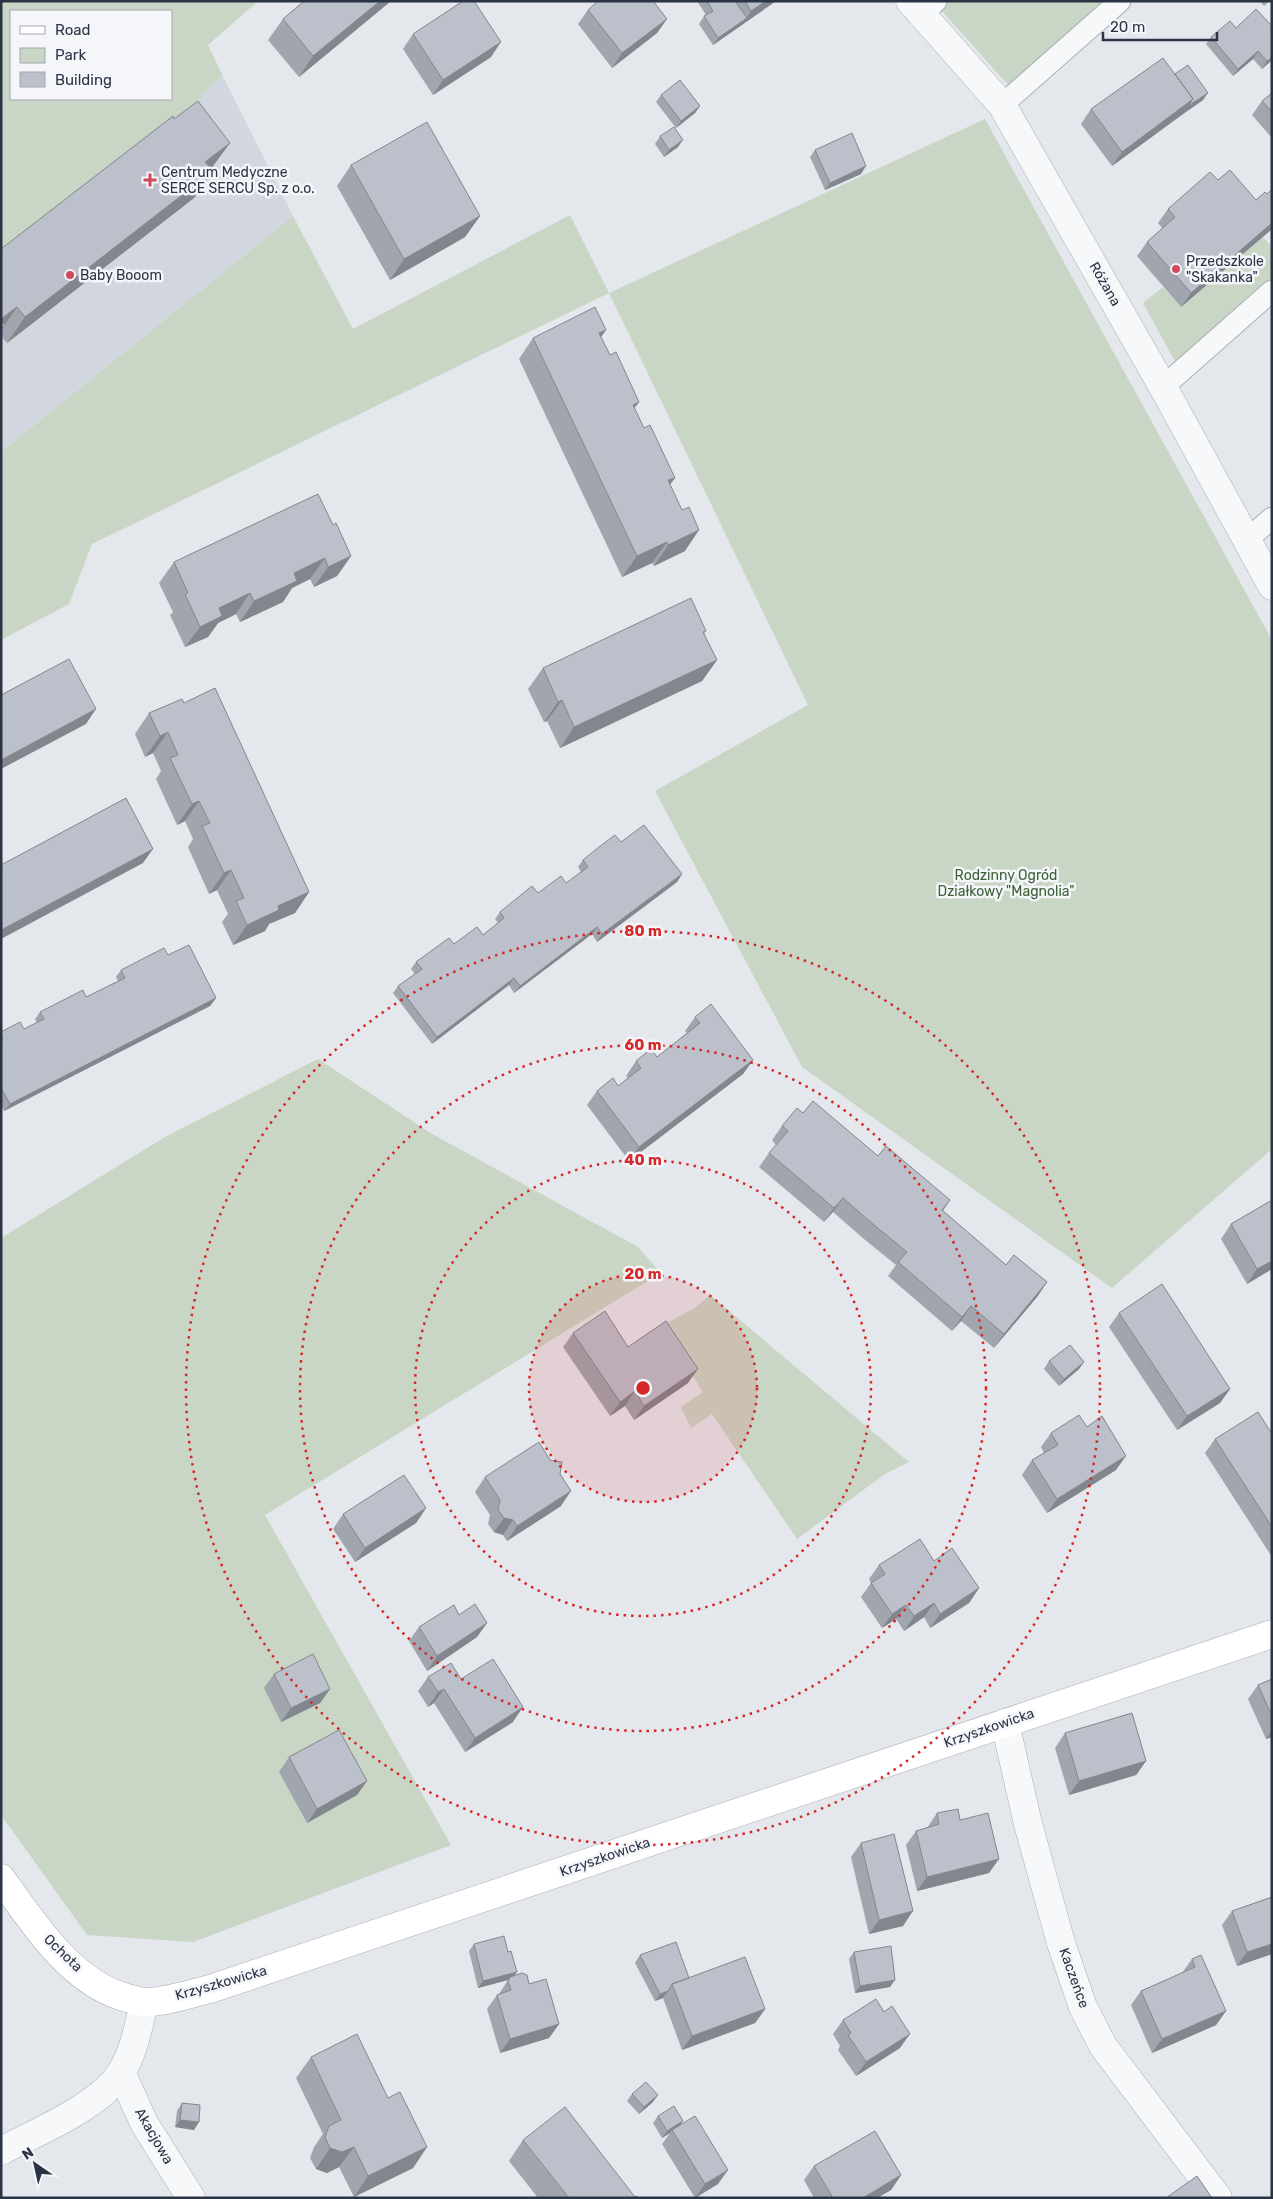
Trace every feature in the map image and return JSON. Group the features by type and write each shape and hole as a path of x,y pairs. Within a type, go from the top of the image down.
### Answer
{"street":[{"name":"Różana","path":"923,6 1002,105 1163,387 1272,586"},
{"name":"Krzyszkowicka","path":"144,2002 210,1989 1272,1634"},
{"name":"Kaczeńce","path":"1005,1723 1028,1824 1059,1934 1083,2007 1103,2046 1218,2198"},
{"name":"Ochota","path":"1,1878 44,1937 70,1964 98,1984 118,1995 144,2002"},
{"path":"1,2151 70,2115 105,2092 122,2072 135,2040 144,2002"},
{"name":"Akacjowa","path":"122,2072 144,2123 191,2198"}],"lane":[{"path":"1002,105 1120,1"},
{"path":"1163,387 1272,291"},
{"path":"1247,540 1272,518"}],"shaded area":[{"path":"207,45 293,216 1,452 1,218 142,100 172,100 172,74"}],"green space":[{"path":"1,1 258,1 208,45 222,74 184,115 1,253"},
{"path":"933,1 1104,1 1009,86"},
{"name":"Rodzinny Ogród Działkowy \"Magnolia\"","path":"985,119 1272,640 1272,1149 1112,1288 802,1067 655,791 808,705 609,293"},
{"path":"570,215 609,293 92,544 69,604 1,640 1,452 293,216 353,329"},
{"path":"1263,237 1272,247 1272,278 1176,363 1143,303 1163,287 1181,307"},
{"path":"318,1059 432,1134 638,1247 661,1273 265,1515 451,1845 193,1942 87,1935 1,1815 1,1238 165,1137"},
{"path":"710,1295 909,1462 885,1474 797,1539 712,1414 691,1428 681,1407 703,1392 661,1326 695,1308"}],"building":[{"path":"304,1 380,1 313,56 283,19"},
{"path":"463,1 474,1 501,42 443,80 413,34"},
{"path":"598,1 653,1 667,19 622,53 588,10"},
{"path":"707,1 735,1 747,18 718,38 704,16 713,11"},
{"path":"745,1 766,1 751,11"},
{"path":"1256,9 1272,26 1272,58 1267,61 1258,51 1238,69 1211,37 1230,21 1236,28"},
{"path":"1163,58 1193,99 1122,152 1091,109"},
{"path":"1188,65 1208,93 1188,106 1193,99 1175,74"},
{"path":"680,80 700,106 681,121 661,95"},
{"path":"1272,93 1272,112 1262,101"},
{"path":"198,101 230,143 205,162 213,171 25,317 17,307 1,319 1,249 173,116 174,119"},
{"path":"427,122 480,216 404,259 351,165"},
{"path":"674,127 683,140 669,150 660,136"},
{"path":"852,133 866,166 830,183 815,150"},
{"path":"1230,170 1256,200 1272,189 1272,223 1191,293 1147,242 1175,217 1168,209 1210,172 1218,180"},
{"path":"595,307 606,330 599,333 610,355 616,352 639,402 633,405 644,428 650,425 675,478 668,480 682,510 689,507 699,530 668,545 667,542 637,556 533,338"},
{"path":"318,494 333,525 336,523 351,556 328,567 325,558 294,573 297,581 254,601 250,593 219,608 222,616 200,627 185,594 188,593 174,562"},
{"path":"691,598 706,631 703,632 717,660 574,727 562,700 558,702 543,668"},
{"path":"69,659 96,709 1,760 1,695"},
{"path":"215,688 309,892 278,906 279,910 247,925 236,901 244,898 231,870 224,873 202,826 210,823 199,801 192,804 170,758 178,755 168,732 160,736 149,713 182,699 184,703"},
{"path":"126,798 153,849 1,930 1,865"},
{"path":"644,825 682,874 602,934 597,927 520,986 514,978 437,1037 398,986 422,969 416,962 449,938 454,944 477,927 483,935 504,918 500,912 532,886 538,893 561,876 566,883 588,867 583,860 615,835 621,842"},
{"path":"189,945 216,998 10,1104 1,1088 1,1041 3,1040 1,1032 20,1022 24,1029 44,1019 40,1012 83,990 86,997 125,978 121,970 164,948 168,955"},
{"path":"711,1004 753,1060 639,1147 597,1091 613,1078 618,1086 641,1068 636,1061 651,1049 657,1057 700,1023 695,1017"},
{"path":"813,1101 878,1156 886,1146 950,1200 942,1210 1006,1265 1014,1255 1047,1282 1004,1334 971,1306 962,1317 898,1262 907,1252 843,1198 834,1208 769,1153 788,1131 782,1126 797,1108 803,1113"},
{"path":"1272,1200 1272,1261 1257,1269 1231,1224"},
{"path":"1162,1284 1230,1389 1187,1416 1119,1313"},
{"path":"605,1311 628,1347 666,1321 698,1369 644,1406 635,1391 620,1402 573,1333"},
{"path":"1070,1345 1084,1362 1064,1379 1049,1361"},
{"path":"1258,1412 1272,1434 1272,1527 1215,1439"},
{"path":"1079,1415 1087,1427 1102,1416 1126,1456 1057,1499 1032,1460 1058,1445 1051,1433"},
{"path":"539,1442 550,1460 562,1462 560,1474 571,1491 517,1526 513,1520 504,1518 498,1510 500,1500 485,1477"},
{"path":"404,1475 426,1508 365,1548 343,1514"},
{"path":"920,1539 934,1561 952,1548 979,1588 940,1614 934,1603 914,1616 906,1605 892,1614 871,1583 885,1574 879,1565"},
{"path":"475,1604 487,1623 437,1656 419,1627 454,1605 459,1615"},
{"path":"313,1654 330,1689 291,1708 274,1674"},
{"path":"493,1659 523,1707 475,1738 444,1689 438,1692 428,1677 451,1663 461,1679"},
{"path":"1272,1679 1272,1716 1258,1685"},
{"path":"1132,1713 1146,1761 1079,1781 1065,1733"},
{"path":"339,1730 367,1781 317,1809 289,1757"},
{"path":"958,1809 960,1820 988,1813 999,1859 927,1877 916,1831 939,1824 937,1813"},
{"path":"894,1834 913,1911 879,1920 861,1843"},
{"path":"1272,1897 1272,1944 1247,1952 1232,1911"},
{"path":"504,1936 508,1952 511,1951 517,1972 483,1981 474,1944"},
{"path":"676,1942 689,1978 672,1984 668,1991 660,1994 640,1955"},
{"path":"891,1946 895,1980 860,1986 854,1952"},
{"path":"1201,1955 1226,2011 1162,2039 1141,1991 1195,1967 1192,1959"},
{"path":"745,1957 765,2009 692,2036 672,1984"},
{"path":"522,1973 527,1975 529,1984 546,1979 559,2024 510,2039 497,1995 511,1990 508,1981 510,1977"},
{"path":"876,1999 884,2012 892,2006 910,2034 866,2062 848,2035 851,2033 843,2020"},
{"path":"357,2034 388,2098 400,2092 427,2147 368,2176 354,2147 342,2152 330,2148 325,2137 329,2126 341,2120 311,2057"},
{"path":"646,2082 658,2095 644,2107 632,2094"},
{"path":"182,2103 200,2105 199,2122 180,2120"},
{"path":"674,2106 683,2121 667,2131 658,2116"},
{"path":"565,2107 635,2197 637,2196 638,2198 569,2198 523,2140"},
{"path":"695,2116 728,2170 705,2184 672,2130"},
{"path":"875,2131 901,2175 863,2198 833,2198 814,2166"},
{"path":"1197,2176 1212,2198 1166,2198"}],"place":[{"name":"Centrum Medyczne SERCE SERCU Sp. z o.o.","path":"150,180"},
{"name":"Przedszkole \"Skakanka\"","path":"1176,269"},
{"name":"Baby Booom","path":"70,275"}]}
